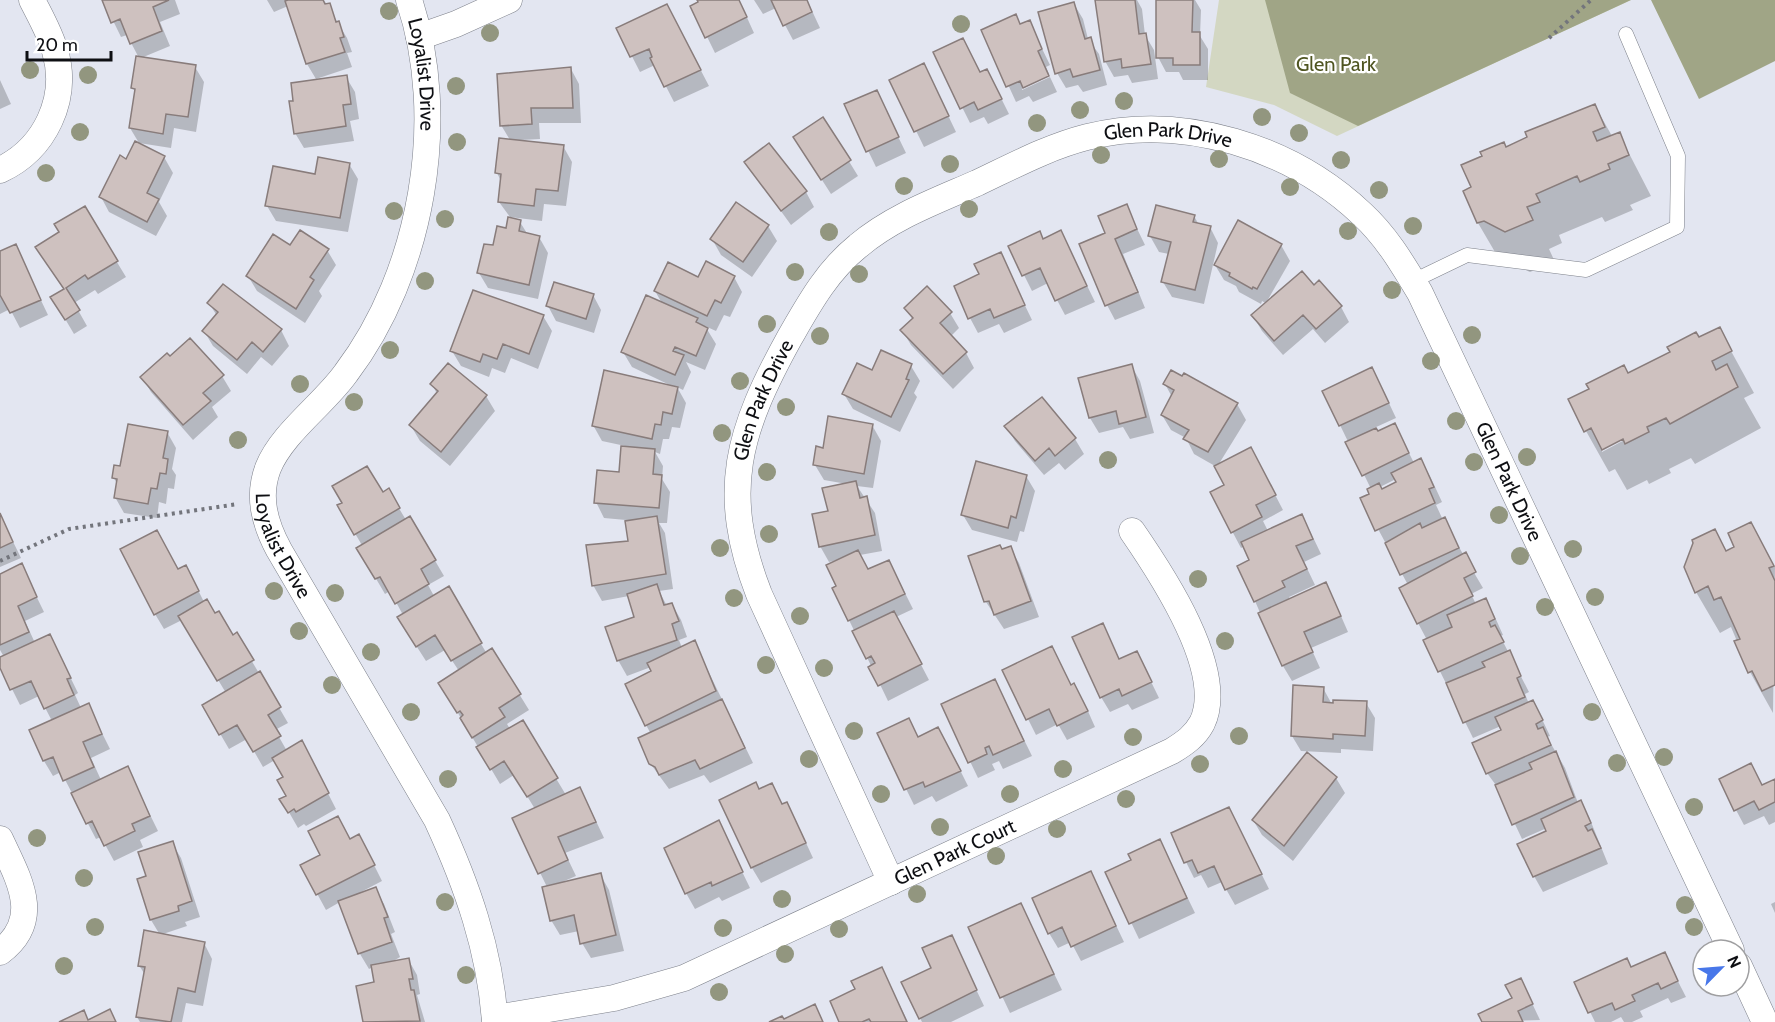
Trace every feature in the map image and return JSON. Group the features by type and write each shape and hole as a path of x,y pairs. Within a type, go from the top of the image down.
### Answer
{"street":[{"path":"0,170 23,156 35,145 45,131 57,100 58,66 54,50 32,0"},
{"name":"Loyalist Drive","path":"409,0 418,37 427,107 424,178 410,247 384,312 348,372 276,453 265,477 262,500 268,529 279,550 437,820 454,858 481,933 490,976 495,1020"},
{"path":"418,37 456,24 509,0"},
{"name":"Glen Park Drive","path":"891,882 759,594 745,556 738,516 738,476 744,436 757,398 812,298 832,270 858,246 886,226 1053,148 1090,136 1139,130 1188,132 1226,140 1282,159 1325,183 1363,214 1396,252 1413,281 1725,938"},
{"name":"Glen Park Court","path":"495,1020 614,998 684,978 1172,751 1190,740 1197,731 1208,700 1204,668 1179,606 1132,531"},
{"path":"0,839 21,885 25,903 19,931 0,952"},
{"path":"1751,992 1765,1022"}],"lane":[{"path":"1413,281 1467,255 1586,270 1677,227 1678,156 1626,34"}],"path":[{"path":"1549,38 1592,0"},
{"path":"0,561 69,529 262,500"}],"green space":[{"name":"Glen Park","path":"1219,0 1631,0 1337,136 1274,105 1206,87"},
{"name":"Glen Park","path":"1265,0 1631,0 1358,126 1290,93"},
{"path":"1651,0 1775,0 1775,61 1699,99"}],"building":[{"path":"102,0 169,0 153,7 162,31 130,44 120,19 111,23"},
{"path":"323,0 325,4 330,3 344,37 340,38 345,52 306,64 285,1"},
{"path":"697,0 739,0 747,17 705,38 690,6 698,2"},
{"path":"771,0 807,0 812,12 783,26"},
{"path":"1095,0 1135,0 1139,34 1146,33 1151,64 1122,68 1121,59 1104,62"},
{"path":"1156,0 1193,0 1192,32 1200,32 1200,65 1173,65 1173,58 1156,58"},
{"path":"1074,2 1085,39 1091,37 1100,70 1073,77 1070,69 1055,74 1038,12"},
{"path":"667,4 701,70 664,87 650,58 652,57 649,49 630,57 616,28"},
{"path":"1016,14 1020,24 1030,20 1042,49 1038,51 1049,76 1023,88 1020,81 1006,87 981,30"},
{"path":"963,38 980,72 987,69 1002,99 978,110 974,102 960,109 933,52"},
{"path":"136,56 196,65 188,117 166,114 163,134 129,128 135,89 131,88"},
{"path":"924,63 949,116 914,132 889,80"},
{"path":"571,67 573,108 531,108 532,124 500,126 497,74"},
{"path":"347,75 351,104 343,105 346,126 294,134 289,101 293,101 291,83"},
{"path":"877,90 899,137 866,152 844,104"},
{"path":"1595,104 1605,127 1593,132 1597,141 1620,132 1629,155 1608,164 1610,169 1580,182 1577,176 1536,194 1540,202 1527,207 1533,220 1505,232 1484,221 1477,223 1463,191 1471,187 1461,165 1482,156 1480,152 1504,142 1506,147 1527,137 1525,132"},
{"path":"823,117 851,160 821,180 793,137"},
{"path":"499,138 564,145 558,191 536,189 534,206 498,202 501,174 495,173"},
{"path":"135,141 165,156 147,193 159,199 147,222 99,197 120,155 126,159"},
{"path":"769,143 807,191 781,211 744,162"},
{"path":"318,157 350,163 340,218 265,206 273,166 315,174"},
{"path":"736,202 769,225 743,262 710,239"},
{"path":"1127,204 1137,229 1115,239 1138,292 1105,306 1079,244 1105,233 1098,216"},
{"path":"1156,205 1195,215 1193,222 1211,226 1195,290 1161,282 1171,242 1148,236"},
{"path":"85,206 118,261 88,279 85,275 66,288 80,310 65,320 50,297 64,289 35,247 59,232 54,224"},
{"path":"508,217 521,220 519,231 540,236 529,285 477,273 484,244 493,245 497,226 506,228"},
{"path":"1238,220 1282,244 1257,289 1253,287 1252,289 1214,265"},
{"path":"300,230 329,249 310,277 314,280 296,309 246,276 273,234 290,245"},
{"path":"1061,230 1087,286 1055,301 1040,268 1022,276 1008,246 1040,231 1043,239"},
{"path":"16,244 41,300 10,313 0,295 0,251"},
{"path":"1001,252 1025,305 994,318 990,309 968,319 954,286 979,274 974,264"},
{"path":"706,261 735,276 721,303 715,300 707,316 654,291 668,262 698,277"},
{"path":"1302,271 1314,285 1319,280 1342,306 1316,329 1303,315 1274,341 1251,315"},
{"path":"554,282 594,294 586,319 546,306"},
{"path":"223,284 282,329 263,352 252,342 237,360 202,331 218,312 207,303"},
{"path":"927,286 952,312 940,323 967,352 943,374 900,330 913,318 904,308"},
{"path":"473,290 544,315 529,354 503,344 497,359 483,354 480,362 450,351"},
{"path":"646,295 698,318 696,322 708,328 696,356 675,347 673,351 684,355 675,375 621,352"},
{"path":"1720,327 1732,351 1712,361 1716,370 1727,364 1738,387 1670,424 1666,418 1647,427 1649,432 1625,444 1623,439 1602,450 1591,428 1584,432 1568,399 1589,389 1586,384 1624,365 1628,373 1670,352 1667,347 1696,332 1699,337"},
{"path":"190,338 224,375 203,393 211,401 183,425 140,377 167,353 170,356"},
{"path":"881,350 912,364 906,379 909,380 891,417 842,394 857,363 872,370"},
{"path":"448,363 487,395 441,452 409,425 438,391 430,384"},
{"path":"1132,364 1146,417 1119,424 1116,411 1089,418 1078,378"},
{"path":"1372,367 1389,403 1339,426 1322,391"},
{"path":"604,370 678,387 672,414 663,412 661,425 655,424 652,439 592,426"},
{"path":"1171,370 1182,376 1184,373 1238,403 1208,452 1183,439 1189,430 1161,415 1174,390 1163,384"},
{"path":"1042,397 1076,438 1055,456 1049,448 1035,461 1004,426"},
{"path":"828,416 873,424 864,474 813,465 816,446 823,448"},
{"path":"1395,423 1409,453 1362,476 1345,442 1376,428 1378,431"},
{"path":"128,424 168,431 163,458 168,459 166,474 160,473 157,489 151,488 148,504 114,498 117,479 112,478 114,465 120,466"},
{"path":"621,446 655,449 653,474 662,475 659,508 594,503 597,470 619,472"},
{"path":"1251,447 1276,495 1256,505 1262,517 1231,533 1210,492 1224,485 1214,466"},
{"path":"1421,458 1434,487 1429,489 1435,503 1375,531 1360,498 1369,494 1367,489 1379,483 1382,489 1396,482 1391,473"},
{"path":"976,461 1027,475 1016,518 1011,516 1008,528 961,515"},
{"path":"367,466 383,492 389,488 400,508 354,535 337,505 342,503 332,486"},
{"path":"856,481 860,498 867,496 875,535 819,547 812,514 828,511 822,488"},
{"path":"0,513 13,542 0,548"},
{"path":"1302,514 1313,539 1296,546 1307,569 1282,581 1285,587 1254,602 1237,566 1249,560 1241,542"},
{"path":"410,516 436,560 421,569 429,584 395,604 380,577 375,579 356,548"},
{"path":"657,516 666,574 592,586 586,545 628,541 625,521"},
{"path":"1445,517 1459,548 1400,575 1385,543 1420,523 1422,528"},
{"path":"1751,522 1774,566 1769,568 1775,581 1775,685 1762,691 1752,671 1748,673 1734,641 1740,639 1721,597 1714,600 1708,586 1695,593 1684,567 1693,543 1692,540 1715,529 1726,551 1734,547 1728,533"},
{"path":"157,530 178,569 186,565 199,591 154,615 120,549"},
{"path":"1000,545 1002,549 1011,546 1031,601 994,615 989,601 984,602 968,556"},
{"path":"858,550 868,569 889,560 905,594 848,621 832,588 836,586 826,565"},
{"path":"1466,552 1476,572 1464,578 1473,596 1417,624 1399,588"},
{"path":"22,563 37,597 18,606 29,632 0,645 0,574"},
{"path":"1326,582 1341,616 1304,632 1313,652 1282,666 1258,613"},
{"path":"657,584 664,605 672,603 679,621 672,624 677,640 617,661 605,627 634,617 627,594"},
{"path":"449,586 482,643 451,661 435,635 416,647 397,617"},
{"path":"1486,598 1495,619 1489,622 1491,627 1495,625 1504,642 1438,672 1423,640 1452,627 1447,615"},
{"path":"207,599 215,613 219,611 233,635 237,632 254,660 217,681 178,616"},
{"path":"894,611 922,664 878,686 868,667 875,663 871,656 866,659 852,631"},
{"path":"1103,623 1119,659 1137,651 1152,682 1122,696 1119,689 1100,698 1072,637"},
{"path":"50,634 71,678 67,679 74,695 44,709 31,681 10,690 0,668 0,657"},
{"path":"695,640 716,691 645,726 625,684 651,671 647,663"},
{"path":"1052,646 1071,685 1074,683 1088,711 1057,726 1049,709 1026,720 1002,670"},
{"path":"492,648 521,694 499,708 505,717 472,738 460,718 463,715 460,711 457,713 438,683"},
{"path":"1510,650 1521,676 1517,678 1525,697 1463,723 1446,683 1485,667 1482,662"},
{"path":"260,671 281,707 268,715 281,736 253,752 237,725 219,735 202,705"},
{"path":"995,679 1024,741 993,755 989,746 985,748 987,754 968,763 941,704"},
{"path":"1293,685 1324,687 1323,702 1367,701 1365,736 1333,734 1333,739 1291,736"},
{"path":"722,699 745,748 700,769 695,760 659,775 655,767 649,764 638,738"},
{"path":"1533,700 1543,720 1536,724 1538,729 1543,727 1551,745 1486,774 1472,743 1501,730 1495,717"},
{"path":"89,703 102,734 83,742 94,767 63,781 53,757 43,761 29,730"},
{"path":"909,718 918,737 938,727 961,771 925,787 923,782 904,790 877,733"},
{"path":"523,720 558,778 527,797 504,761 490,770 476,747"},
{"path":"302,740 329,793 296,812 294,809 288,813 279,799 286,796 277,780 283,777 272,758"},
{"path":"1556,751 1574,797 1512,825 1495,785 1532,769 1529,763"},
{"path":"1307,752 1337,777 1284,846 1252,820"},
{"path":"1751,763 1762,785 1775,779 1775,802 1759,810 1754,801 1734,811 1719,779"},
{"path":"128,766 150,816 132,824 135,831 104,846 92,821 86,824 71,793"},
{"path":"756,782 759,789 772,783 782,804 787,802 806,843 751,868 719,800"},
{"path":"580,787 596,822 558,837 568,860 538,874 512,818"},
{"path":"1581,800 1591,823 1585,826 1588,831 1592,829 1601,848 1533,877 1517,844 1546,831 1541,819"},
{"path":"1229,807 1262,874 1225,890 1214,866 1198,873 1192,860 1184,863 1171,833"},
{"path":"338,816 350,839 359,834 375,865 316,895 300,865 320,855 308,831"},
{"path":"719,820 743,872 712,886 711,882 685,894 664,848"},
{"path":"1160,839 1187,898 1129,924 1105,872 1131,860 1128,854"},
{"path":"173,841 192,901 178,906 179,911 150,920 137,879 146,876 138,852"},
{"path":"1091,871 1116,926 1071,947 1062,927 1048,934 1032,898"},
{"path":"601,873 616,935 580,944 574,915 550,921 542,887"},
{"path":"376,887 388,917 384,918 392,942 358,954 338,901"},
{"path":"1021,903 1054,974 1000,998 968,927"},
{"path":"144,930 205,942 195,992 178,988 171,1022 136,1017 145,967 138,966"},
{"path":"952,935 977,990 919,1019 901,982 931,968 922,948"},
{"path":"1665,952 1678,981 1661,989 1658,983 1632,995 1635,1001 1615,1010 1612,1003 1588,1013 1574,982 1627,958 1631,967"},
{"path":"409,958 413,979 409,979 411,990 414,990 420,1021 363,1022 356,986 374,982 371,965"},
{"path":"882,967 907,1022 871,1022 869,1019 862,1022 839,1022 830,1001 855,989 851,981"},
{"path":"1521,978 1533,1004 1518,1011 1523,1022 1482,1022 1478,1014 1512,998 1505,985"},
{"path":"815,1004 823,1022 769,1022 782,1016 784,1019"},
{"path":"110,1009 116,1022 59,1022 84,1010 88,1020"}]}
